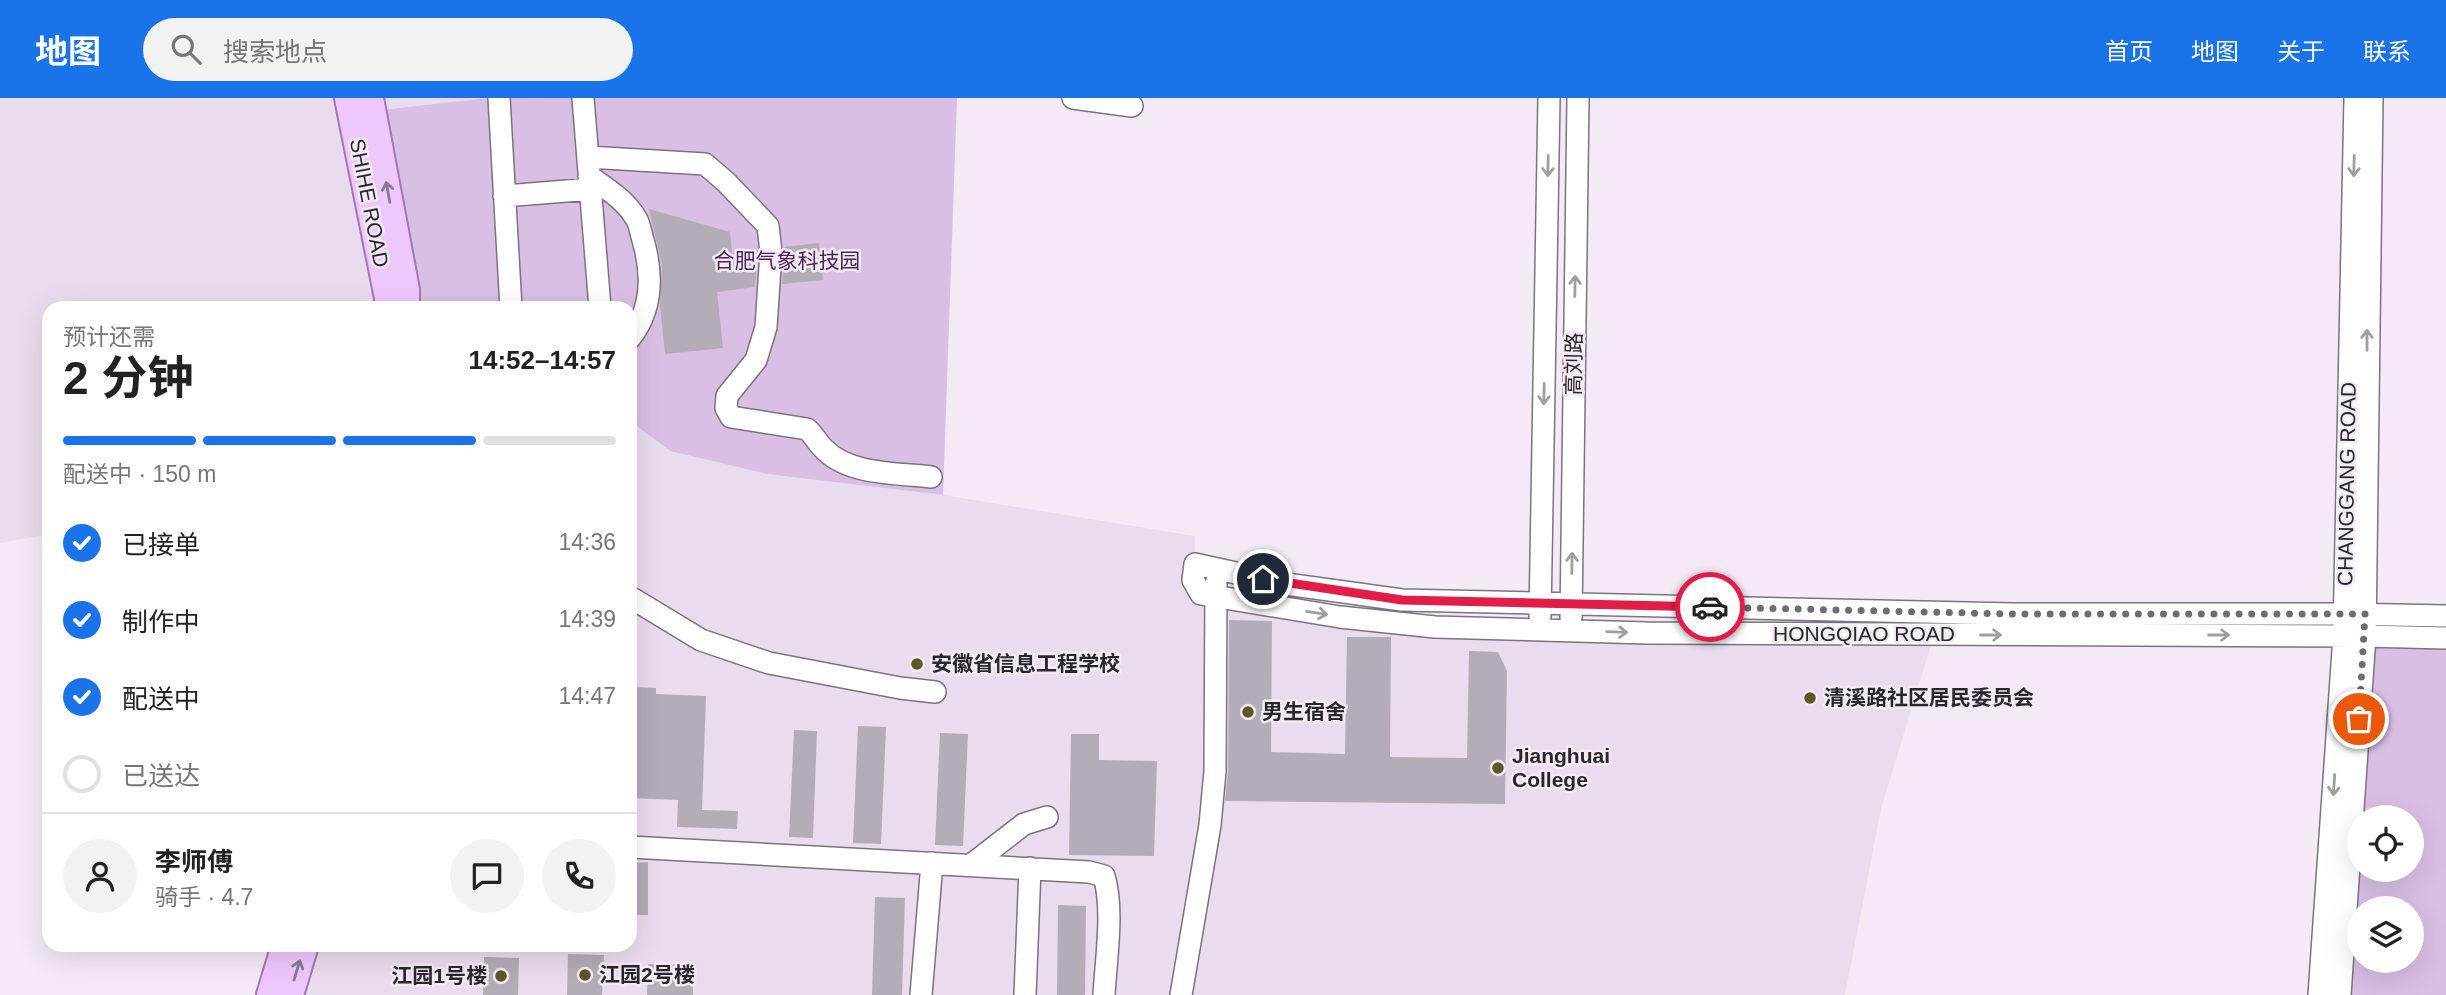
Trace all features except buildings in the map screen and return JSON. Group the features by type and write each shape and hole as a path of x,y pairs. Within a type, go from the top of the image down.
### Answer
{"main road":[{"name":"SHIHE ROAD","path":"348,98 388,301"},
{"name":"SHIHE ROAD","path":"370,98 406,301"},
{"path":"270,995 283,952"},
{"path":"290,995 303,952"}],"street":[{"path":"499,98 511,301"},
{"path":"583,98 599,301"},
{"path":"1073,98 1132,106"},
{"name":"高刘路","path":"1539,630 1549,98"},
{"name":"高刘路","path":"1571,631 1578,98"},
{"name":"CHANGGANG ROAD","path":"2340,995 2355,636 2355,98"},
{"name":"CHANGGANG ROAD","path":"2355,614 2372,98"},
{"path":"505,196 589,174 705,164 768,226 771,252 766,327 756,360 727,396 726,408 731,417 807,429 825,451 846,462 864,468 930,477"},
{"path":"589,174 620,198 638,220 646,252 649,301 637,329"},
{"path":"1181,995 1209,825 1215,771 1205,566 1286,584 1402,600 2012,614 2446,616"},
{"name":"HONGQIAO ROAD","path":"1208,596 1340,617 1435,627 1685,634 2446,638"},
{"path":"637,601 701,640 769,663 934,692"},
{"name":"CHANGGANG ROAD","path":"2319,995 2355,636"},
{"path":"971,865 1024,824 1047,817"},
{"path":"637,848 1030,868 1089,872 1104,876 1107,884 1108,924 1104,995"},
{"path":"921,995 932,863"},
{"path":"1025,995 1030,868"}],"shaded area":[{"path":"0,98 348,98 387,301 42,301 42,535 0,543"},
{"path":"370,98 487,98 373,111"},
{"path":"637,426 670,451 767,474 943,495 1195,536 1195,564 1202,595 1340,617 1934,635 1881,809 1845,995 290,995 303,952 637,952"}],"green space":[{"name":"合肥气象科技园","path":"487,98 957,98 943,495 767,474 670,451 637,426 637,301 405,301 373,111"},
{"path":"2365,636 2446,638 2446,995 2340,995 2348,882 2424,882 2424,805 2353,805"}],"way so far":[{"path":"1710,607 2012,614 2365,614 2359,719"}],"place":[{"name":"安徽省信息工程学校","path":"917,664"},
{"name":"清溪路社区居民委员会","path":"1810,698"},
{"name":"男生宿舍","path":"1248,712"},
{"name":"Jianghuai College","path":"1498,768"},
{"name":"江园2号楼","path":"585,975"},
{"name":"江园1号楼","path":"501,976"}],"route":[{"path":"1263,579 1402,600 1710,607"}]}
